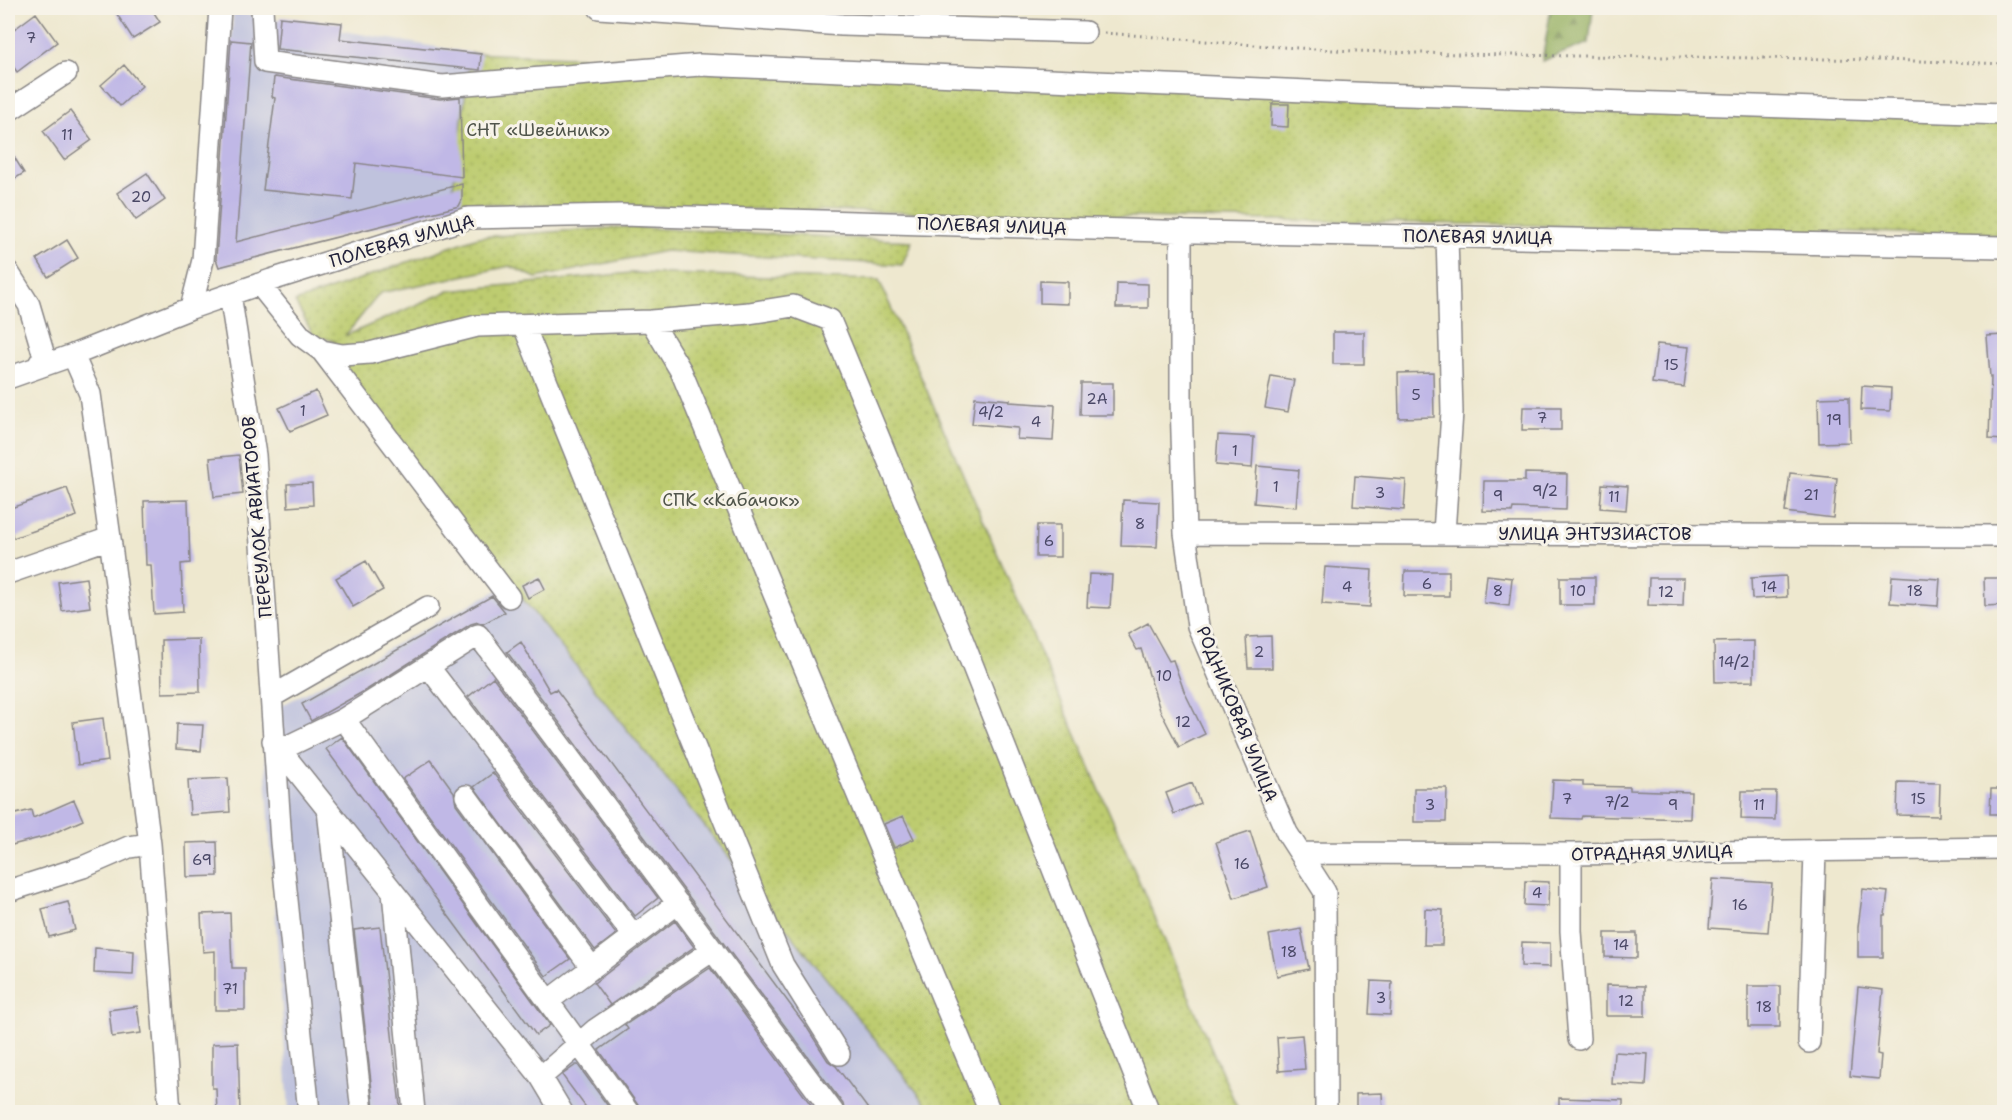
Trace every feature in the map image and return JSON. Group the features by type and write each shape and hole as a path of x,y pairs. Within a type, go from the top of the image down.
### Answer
{"street":[{"path":"191,308 203,260 220,8"},
{"path":"262,8 265,62 442,86 700,65 1377,94 2004,114"},
{"path":"599,8 842,25 1085,32"},
{"path":"8,111 66,72"},
{"name":"ПОЛЕВАЯ УЛИЦА","path":"8,378 230,294 468,218 622,215 1181,231 2004,247"},
{"name":"РОДНИКОВАЯ УЛИЦА","path":"1181,231 1180,401 1185,533 1198,626 1287,833 1325,892 1326,1113"},
{"path":"1444,533 1452,412 1447,236"},
{"path":"8,272 29,305 44,357 38,366"},
{"path":"259,284 300,335 322,351 509,597"},
{"name":"ПЕРЕУЛОК АВИАТОРОВ","path":"230,294 255,454 271,697 277,746 282,854 309,1113"},
{"path":"322,351 342,355 370,353 477,326 651,321 749,313 793,306 830,320 957,626 1149,1113"},
{"path":"651,321 681,371 990,1113"},
{"path":"524,326 783,965 839,1054"},
{"path":"73,355 90,394 150,844 170,1113"},
{"name":"УЛИЦА ЭНТУЗИАСТОВ","path":"1185,533 2004,536"},
{"path":"8,573 110,537"},
{"path":"271,697 428,607"},
{"path":"562,1113 541,1077 277,746 344,719 478,635 833,1113"},
{"path":"428,666 634,936"},
{"path":"344,719 628,1113"},
{"path":"466,796 592,968"},
{"path":"328,810 362,1113"},
{"path":"8,891 83,867 129,847 150,844"},
{"name":"ОТРАДНАЯ УЛИЦА","path":"1300,853 1571,854 2004,848"},
{"path":"1809,1042 1815,851"},
{"path":"1571,854 1571,931 1579,1039"},
{"path":"393,892 414,1113"},
{"path":"548,1001 678,903"},
{"path":"541,1077 595,1030 713,950"}],"path":[{"path":"1085,32 1355,51 1598,57 1909,60 2004,64"}],"shaded area":[{"path":"233,12 471,53 451,203 220,268"},
{"path":"510,583 933,1112 289,1112 262,716"}],"green space":[{"path":"1551,8 1593,8 1589,43 1542,61"},
{"name":"СНТ «Швейник»","path":"471,53 2004,116 2004,235 451,203"},
{"name":"СПК «Кабачок»","path":"626,227 912,241 902,265 665,251 536,278 510,266 380,293 345,336 448,291 631,273 879,280 1239,1112 933,1112 510,583 312,352 335,341 314,336 295,302 478,237"}],"building":[{"path":"113,8 151,8 160,22 133,39"},
{"path":"36,13 57,42 17,72 8,59 8,34"},
{"path":"280,17 342,23 340,39 481,54 480,70 277,49"},
{"path":"231,40 251,42 236,242 462,184 462,200 459,206 219,267 216,259"},
{"path":"124,65 142,86 120,106 101,85"},
{"path":"274,77 440,99 460,97 462,177 356,163 352,199 263,190 275,98 272,97"},
{"path":"1272,104 1289,104 1288,127 1271,126"},
{"path":"70,111 92,140 64,160 43,131"},
{"path":"8,147 24,173 8,183"},
{"path":"147,173 165,200 136,220 117,193"},
{"path":"67,240 78,258 48,277 37,259"},
{"path":"1040,281 1068,282 1068,304 1040,303"},
{"path":"1117,283 1148,284 1148,308 1116,308"},
{"path":"1333,332 1364,332 1364,364 1333,364"},
{"path":"2004,335 2004,440 1989,439 1991,377 1987,336"},
{"path":"1657,344 1689,347 1684,387 1652,383"},
{"path":"1433,372 1434,417 1399,418 1398,373"},
{"path":"1271,376 1294,380 1288,412 1265,408"},
{"path":"1081,383 1113,383 1113,415 1080,415"},
{"path":"1862,386 1891,388 1890,411 1861,410"},
{"path":"316,391 327,415 290,431 279,408"},
{"path":"975,397 1055,405 1053,441 1017,439 1018,428 972,424"},
{"path":"1849,397 1850,442 1819,443 1818,398"},
{"path":"1523,407 1561,407 1561,430 1522,430"},
{"path":"1218,435 1254,437 1252,468 1216,465"},
{"path":"239,455 243,494 214,497 210,458"},
{"path":"1257,466 1299,470 1296,507 1254,503"},
{"path":"1525,473 1567,474 1566,510 1513,508 1512,512 1483,511 1484,481 1525,481"},
{"path":"1790,473 1837,478 1833,518 1785,512"},
{"path":"1355,476 1406,480 1404,510 1353,506"},
{"path":"312,483 313,505 288,507 287,484"},
{"path":"1602,484 1628,486 1626,510 1600,508"},
{"path":"67,488 77,516 13,538 8,521 8,509"},
{"path":"188,500 190,563 181,564 183,612 154,614 151,565 146,565 144,501"},
{"path":"1123,500 1159,502 1157,547 1121,546"},
{"path":"1037,525 1060,525 1060,557 1036,557"},
{"path":"366,561 383,590 353,607 336,578"},
{"path":"1325,567 1372,570 1370,607 1322,604"},
{"path":"1405,571 1449,571 1449,596 1404,596"},
{"path":"1089,574 1112,575 1110,608 1087,607"},
{"path":"1487,575 1512,578 1509,606 1484,603"},
{"path":"1786,576 1787,597 1752,599 1751,578"},
{"path":"1892,576 1940,579 1938,606 1890,603"},
{"path":"539,577 545,589 528,598 522,585"},
{"path":"1560,577 1595,577 1595,605 1560,605"},
{"path":"86,578 90,607 62,611 58,582"},
{"path":"1649,578 1684,578 1683,606 1648,605"},
{"path":"1984,578 2004,578 2004,605 1985,606"},
{"path":"492,596 505,612 483,624 478,622 471,624 368,689 311,721 302,704"},
{"path":"1148,623 1169,661 1173,660 1184,691 1205,734 1179,747 1160,710 1141,649 1137,650 1128,634"},
{"path":"1271,636 1272,668 1248,668 1246,637"},
{"path":"199,639 200,692 162,693 161,640"},
{"path":"1754,641 1754,681 1715,682 1714,642"},
{"path":"521,642 550,692 556,689 806,1026 828,1061 836,1066 871,1113 845,1113 843,1104 507,652"},
{"path":"493,677 658,898 635,916 468,697"},
{"path":"103,718 108,761 78,765 73,722"},
{"path":"177,724 203,725 201,751 176,749"},
{"path":"342,737 550,1025 536,1035 326,749"},
{"path":"431,760 454,792 456,804 570,959 546,976 403,779"},
{"path":"493,773 616,934 595,950 474,787"},
{"path":"228,778 230,812 190,815 188,780"},
{"path":"1553,780 1583,781 1583,786 1691,792 1690,819 1582,816 1581,819 1551,818"},
{"path":"1898,782 1940,783 1939,816 1897,815"},
{"path":"1192,783 1200,803 1174,814 1166,793"},
{"path":"1414,788 1447,788 1446,822 1414,822"},
{"path":"1991,789 2004,789 2004,814 1990,814"},
{"path":"1742,791 1776,791 1775,820 1741,819"},
{"path":"74,800 83,820 47,836 8,846 8,816 31,810 33,818"},
{"path":"903,816 914,839 894,848 884,824"},
{"path":"1250,831 1268,887 1234,898 1216,842"},
{"path":"217,842 218,876 187,877 186,843"},
{"path":"1713,879 1772,883 1768,932 1709,928"},
{"path":"1525,881 1549,882 1548,906 1524,905"},
{"path":"1863,889 1888,892 1885,915 1883,915 1883,957 1858,957 1858,927"},
{"path":"68,902 75,930 49,937 42,909"},
{"path":"1425,909 1443,910 1442,945 1424,945"},
{"path":"230,913 232,968 245,968 245,1010 215,1010 215,951 203,952 201,914"},
{"path":"675,921 694,947 610,1005 594,983"},
{"path":"380,927 400,1106 374,1109 354,930"},
{"path":"1301,929 1309,969 1277,976 1269,935"},
{"path":"1605,933 1637,933 1637,958 1605,957"},
{"path":"1522,942 1550,943 1550,967 1521,966"},
{"path":"95,948 134,951 133,975 94,973"},
{"path":"710,968 817,1113 640,1113 638,1105 599,1050 628,1029 625,1025"},
{"path":"1371,981 1392,982 1390,1015 1369,1014"},
{"path":"1606,985 1645,986 1645,1016 1606,1016"},
{"path":"1748,986 1780,986 1780,1027 1748,1027"},
{"path":"1858,987 1883,990 1877,1054 1881,1055 1879,1079 1850,1076"},
{"path":"137,1006 141,1033 112,1037 109,1010"},
{"path":"1302,1035 1305,1069 1279,1071 1277,1037"},
{"path":"238,1043 240,1113 217,1113 216,1088 212,1088 212,1044"},
{"path":"1614,1052 1648,1054 1646,1086 1612,1084"},
{"path":"576,1065 613,1113 590,1113 562,1075"},
{"path":"1382,1093 1383,1113 1356,1113 1356,1094"},
{"path":"1559,1098 1623,1100 1623,1113 1559,1113"}]}
